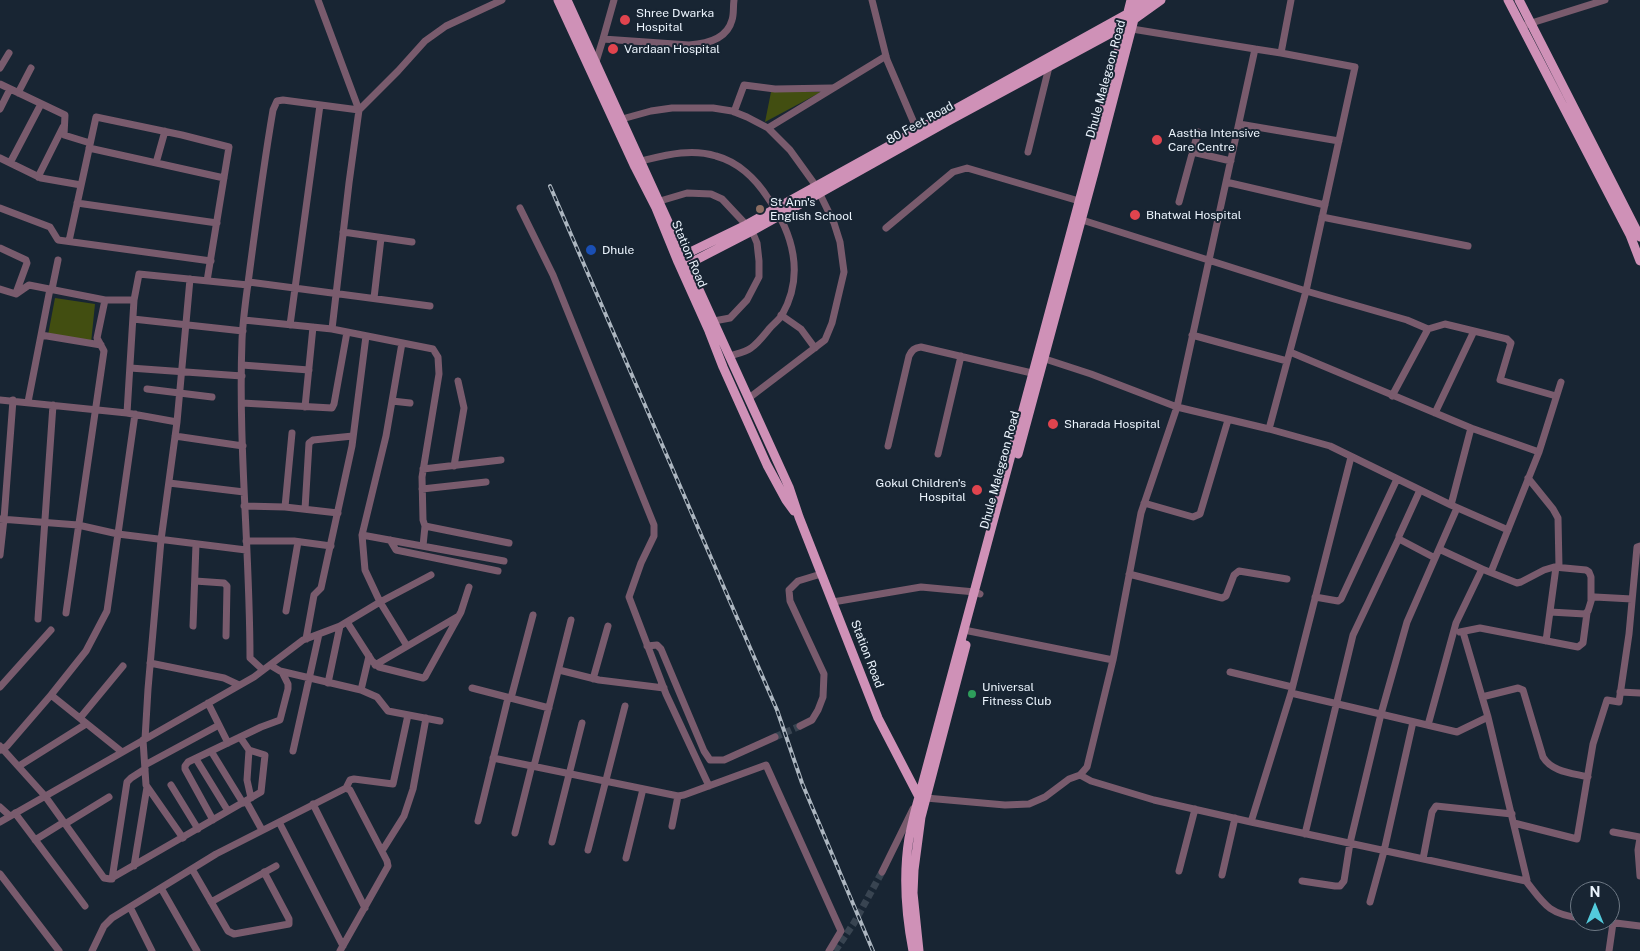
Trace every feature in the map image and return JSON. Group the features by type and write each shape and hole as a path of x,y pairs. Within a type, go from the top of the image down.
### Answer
{"main road":[{"name":"Station Road","path":"558,0 635,167 656,208 723,367 767,465 786,500 799,517"},
{"name":"Station Road","path":"567,0 789,487 878,718 922,797"},
{"path":"1136,3 1149,0"},
{"name":"80 Feet Road","path":"818,190 917,130 1161,0"},
{"path":"1508,0 1526,24 1640,237"},
{"path":"1519,0 1526,24 1630,235 1640,261"},
{"name":"Dhule Malegaon Road","path":"913,951 906,882 909,840 1136,3"},
{"path":"1078,218 1079,202 1129,27"},
{"name":"80 Feet Road","path":"688,264 818,190 1049,67 1129,27"},
{"name":"80 Feet Road","path":"684,254 749,228"},
{"name":"Dhule Malegaon Road","path":"919,951 913,893 922,797"}],"street":[{"path":"318,0 359,110 332,329"},
{"path":"359,110 425,41 446,26 502,0"},
{"path":"592,72 614,0"},
{"path":"603,39 689,45 712,42 727,30 732,23 734,0"},
{"path":"872,0 886,56 917,130"},
{"path":"1281,53 1291,0"},
{"path":"1526,24 1605,0"},
{"path":"1129,27 1355,67 1306,291 1268,429"},
{"path":"882,872 922,797 1005,805 1029,804 1045,797 1069,779 1080,775 1087,767 1113,660 1141,513 1176,408 1255,49"},
{"path":"0,68 9,53"},
{"path":"768,128 886,56"},
{"path":"1028,152 1049,67"},
{"path":"18,93 31,68"},
{"path":"0,84 65,115 64,135 89,146 224,178"},
{"path":"734,112 744,85 775,89 834,88"},
{"path":"0,109 10,89"},
{"path":"263,670 250,658 250,606 242,446 242,331 262,171 276,104 280,100 359,110"},
{"path":"10,163 41,104"},
{"path":"290,325 320,105"},
{"path":"622,119 650,110 713,108 734,112 768,128 790,150 818,190 834,224 840,242 844,272 825,340 749,398"},
{"path":"69,242 96,117 230,147 207,281"},
{"path":"1239,124 1338,141"},
{"path":"38,177 64,125"},
{"path":"156,163 164,131"},
{"path":"1179,202 1198,132"},
{"path":"641,161 684,152 702,152 718,156 730,161 744,171 761,187 778,212 788,234 793,252 795,272 793,288 781,315 750,349 730,356"},
{"path":"1192,152 1231,161"},
{"path":"0,158 38,177 81,185"},
{"path":"886,228 953,172 967,168 1079,202"},
{"path":"1226,182 1324,205"},
{"path":"660,201 688,193 711,194 722,199 749,228 757,243 760,261 759,277 747,300 730,318 714,321"},
{"path":"77,203 217,223"},
{"path":"0,208 50,228 58,240 211,261"},
{"path":"520,208 552,275 654,525 654,536 628,597 664,688 709,786"},
{"path":"1322,217 1468,246"},
{"path":"1078,218 1209,261 1407,320 1428,330"},
{"path":"343,232 412,242"},
{"path":"374,298 381,238"},
{"path":"0,248 26,260 27,263 16,294"},
{"path":"28,402 58,260"},
{"path":"240,737 250,750 263,753 265,757 262,789 259,794 112,879 104,878 45,796 19,766 1,749 51,695 86,651 107,611 118,534 131,413 130,368 134,300 139,274 294,287 430,306"},
{"path":"134,866 147,787 144,740 150,663 162,540 180,394 190,279"},
{"path":"16,294 29,285 105,300 134,300"},
{"path":"0,289 16,294"},
{"path":"66,613 104,351 97,338 105,300"},
{"path":"781,315 801,329 815,348"},
{"path":"133,319 242,331"},
{"path":"244,320 332,329 433,349 438,357 438,376 423,469 423,520 425,526 423,546"},
{"path":"1392,396 1428,330 1445,324 1510,341 1501,380 1556,396"},
{"path":"305,407 313,327"},
{"path":"1435,413 1474,331"},
{"path":"242,403 330,409 333,406 347,332"},
{"path":"41,335 101,345"},
{"path":"306,639 314,595 321,588 338,513 353,436 366,336"},
{"path":"1192,336 1287,361"},
{"path":"402,343 385,444 362,535 364,568 380,602 408,646"},
{"path":"888,446 912,351 915,348 921,347 1036,374"},
{"path":"1290,352 1471,428 1539,452"},
{"path":"938,454 961,356"},
{"path":"1040,357 1091,374 1176,408 1268,429 1330,446 1454,507 1508,530"},
{"path":"242,365 309,370"},
{"path":"130,368 242,376"},
{"path":"454,466 464,408 458,381"},
{"path":"1492,572 1539,452 1561,382"},
{"path":"147,389 212,397"},
{"path":"0,400 131,413 177,422"},
{"path":"0,554 13,400"},
{"path":"392,401 410,403"},
{"path":"38,619 53,405"},
{"path":"1144,503 1193,517 1200,514 1228,420"},
{"path":"1302,881 1335,886 1342,884 1381,714 1406,622 1439,549 1454,507 1471,428"},
{"path":"285,507 292,433"},
{"path":"175,436 242,446"},
{"path":"305,509 309,443 313,440 353,436"},
{"path":"1251,822 1291,690 1351,457"},
{"path":"423,469 501,460"},
{"path":"1528,478 1558,518 1557,567 1546,641"},
{"path":"1315,597 1338,600 1342,598 1397,479"},
{"path":"422,489 486,482"},
{"path":"169,483 244,492"},
{"path":"1305,834 1353,634 1420,490"},
{"path":"244,506 285,507 338,513"},
{"path":"2,519 78,525 118,534 246,550"},
{"path":"425,526 509,543"},
{"path":"362,535 504,561"},
{"path":"1399,538 1400,541 1435,558"},
{"path":"390,540 396,550 498,571"},
{"path":"246,541 298,542 331,546"},
{"path":"286,611 298,542"},
{"path":"193,626 196,544"},
{"path":"1514,823 1577,839 1593,744 1607,700 1619,702 1629,634 1637,547 1640,546"},
{"path":"1439,549 1482,569 1519,583 1544,570 1557,567 1589,572 1591,577 1591,600 1582,645 1578,647 1480,628 1452,634"},
{"path":"1428,725 1452,634 1482,569"},
{"path":"1129,574 1222,598 1226,596 1234,575 1239,570 1287,579"},
{"path":"800,726 812,720 818,710 823,696 824,674 790,601 789,590 798,581 821,574"},
{"path":"0,822 239,685 306,639 344,624 380,602 431,575"},
{"path":"195,581 224,583 227,586 226,636"},
{"path":"344,624 375,665 382,669 423,678 458,616 469,587"},
{"path":"833,602 921,587 977,593"},
{"path":"1591,600 1595,596 1632,599"},
{"path":"1550,612 1587,613"},
{"path":"375,665 458,616"},
{"path":"478,821 533,616"},
{"path":"515,833 571,620"},
{"path":"328,683 344,624"},
{"path":"594,678 608,626"},
{"path":"0,687 50,630"},
{"path":"967,631 1113,660"},
{"path":"1463,632 1488,717 1526,881 1548,909 1570,916"},
{"path":"293,751 320,634"},
{"path":"647,646 657,644 661,649 704,751 710,760 724,760 775,736"},
{"path":"361,690 369,656"},
{"path":"150,663 224,678 239,685"},
{"path":"270,665 282,672 361,690 374,695 388,711 440,721"},
{"path":"80,718 123,666"},
{"path":"559,670 594,678 664,688"},
{"path":"213,820 184,769 186,764 261,727 278,721 282,717 288,689 288,684 282,672"},
{"path":"1230,672 1337,704 1457,732 1488,717"},
{"path":"472,688 549,708"},
{"path":"1482,697 1518,688 1523,690 1545,761 1562,771 1588,776"},
{"path":"1620,692 1640,693"},
{"path":"51,695 122,752"},
{"path":"208,703 228,743"},
{"path":"588,850 625,706"},
{"path":"92,951 106,923 216,854 346,788 350,780 393,784 408,715"},
{"path":"382,851 404,816 413,789 426,718"},
{"path":"1370,902 1384,851 1413,722"},
{"path":"552,842 582,723"},
{"path":"19,766 86,724"},
{"path":"112,879 127,782 145,767 219,725"},
{"path":"247,801 250,750"},
{"path":"211,751 247,801 262,830"},
{"path":"494,758 678,796 684,796 766,765 842,931 828,951"},
{"path":"196,759 228,811"},
{"path":"1080,775 1091,781 1154,800 1526,881"},
{"path":"171,785 198,829"},
{"path":"147,787 183,838"},
{"path":"341,948 388,866 350,790 346,788"},
{"path":"626,858 643,789"},
{"path":"672,826 678,796"},
{"path":"35,840 109,797"},
{"path":"313,804 365,908"},
{"path":"0,806 12,815 35,840 85,906"},
{"path":"1423,859 1432,812 1436,806 1512,814"},
{"path":"1179,871 1195,809"},
{"path":"1222,875 1235,818"},
{"path":"279,822 341,948"},
{"path":"1613,832 1640,837 1640,876"},
{"path":"211,902 276,866"},
{"path":"192,868 228,931 234,934 288,925 289,919 264,872"},
{"path":"0,874 59,951"},
{"path":"161,888 197,951"},
{"path":"130,907 152,951"},
{"path":"1620,924 1640,926"},
{"path":"1609,951 1612,931"}],"green space":[{"path":"771,92 821,92 765,122"},
{"path":"55,298 95,304 91,343 48,335"}],"tunnel":[{"path":"775,737 800,726"},
{"path":"835,951 854,923 882,872"}],"railway":[{"path":"550,186 777,710 802,783 873,951"}],"place":[{"name":"Shree Dwarka Hospital","path":"625,20"},
{"name":"Vardaan Hospital","path":"613,49"},
{"name":"Aastha Intensive Care Centre","path":"1157,140"},
{"name":"St Ann's English School","path":"760,209"},
{"name":"Bhatwal Hospital","path":"1135,215"},
{"name":"Dhule","path":"591,250"},
{"name":"Sharada Hospital","path":"1053,424"},
{"name":"Gokul Children's Hospital","path":"977,490"},
{"name":"Universal Fitness Club","path":"972,694"}]}
